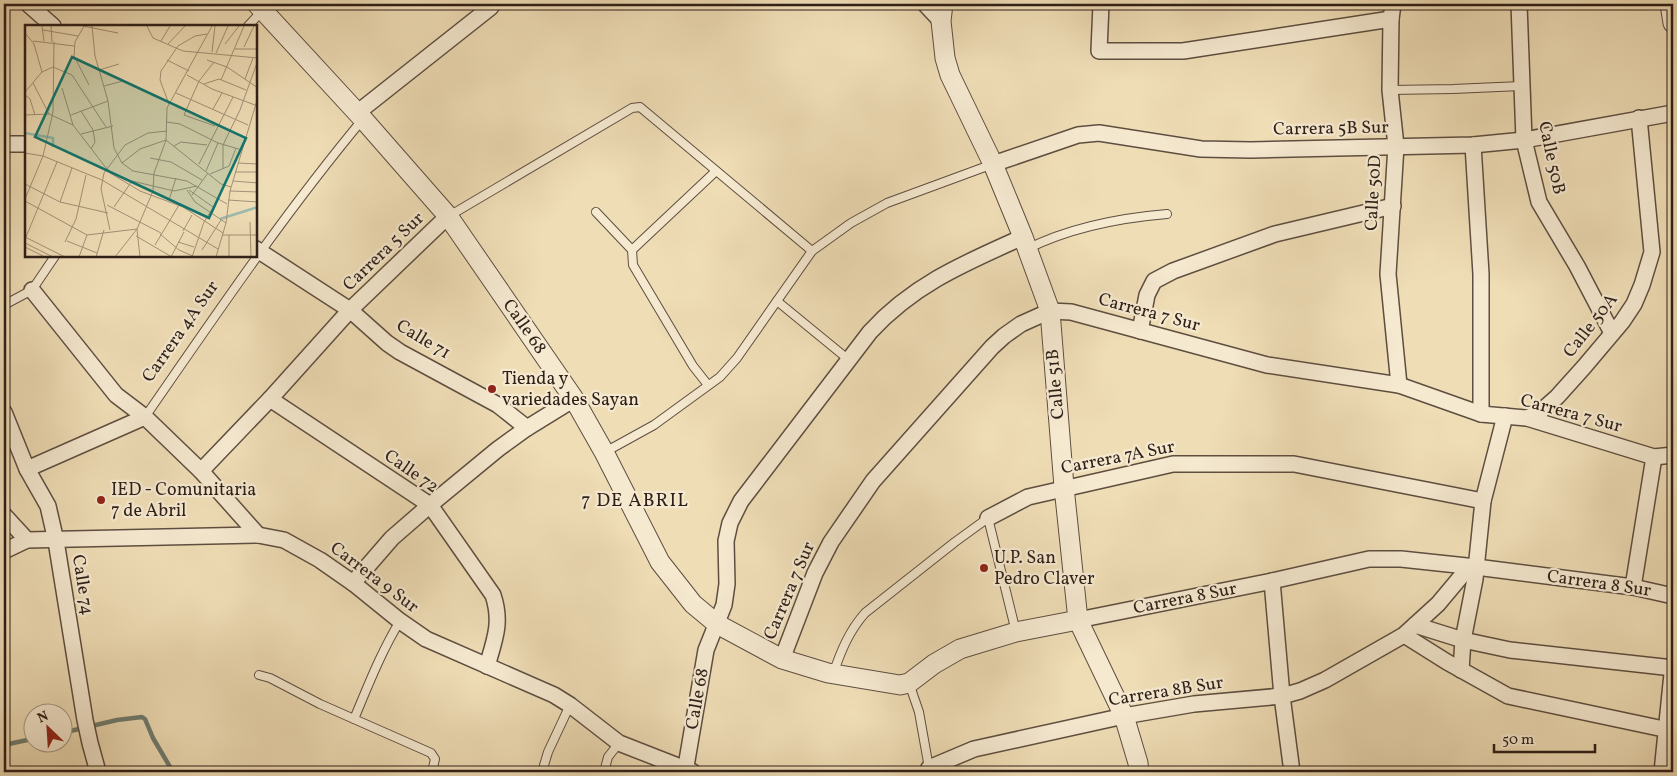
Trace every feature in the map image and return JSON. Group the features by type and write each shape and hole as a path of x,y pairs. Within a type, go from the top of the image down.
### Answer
{"street":[{"path":"28,4 52,25"},
{"path":"925,4 942,12"},
{"path":"1101,4 1100,51 1183,51 1391,19"},
{"name":"Calle 50D","path":"1393,4 1390,90 1396,146 1388,274 1399,385"},
{"name":"Calle 50B","path":"1519,4 1524,140 1539,202 1577,266 1612,333"},
{"path":"1670,4 1673,22"},
{"name":"Calle 68","path":"260,6 448,216 574,398 666,572 693,604 718,624 706,650 688,772"},
{"name":"Carrera 4A Sur","path":"360,116 491,7"},
{"name":"Calle 51B","path":"942,12 945,58 950,75 993,164 1050,311 1064,487 1078,620 1124,716 1139,772"},
{"name":"Carrera 5B Sur","path":"993,164 1078,135 1099,133 1201,150 1473,145 1524,140 1673,113"},
{"name":"Calle 50A","path":"1527,418 1540,412 1557,397 1622,322 1634,304 1652,252 1639,118"},
{"path":"4,144 25,144"},
{"path":"1473,145 1481,274 1481,414"},
{"path":"1140,330 1147,295 1154,281 1172,271 1275,234 1393,206"},
{"name":"Carrera 5 Sur","path":"201,471 270,399 350,310 448,216"},
{"path":"909,683 900,685 890,684 810,669 782,659 718,624 727,584 726,541 730,523 741,501 880,322 909,296 937,278 967,262 1025,243"},
{"name":"Calle 71","path":"258,250 350,310 400,352 498,405 527,428"},
{"path":"32,290 116,395 145,417 201,471 258,535"},
{"name":"Carrera 7 Sur","path":"782,659 815,573 832,542 873,481 992,347 1021,324 1050,311 1071,312 1267,365 1399,385 1481,414 1527,418 1654,457 1673,455"},
{"path":"353,583 392,538 430,505 498,449 574,398"},
{"name":"Calle 72","path":"270,399 430,505 493,594 498,608 498,626 487,666"},
{"name":"Calle 74","path":"4,412 28,469 48,506 56,541 87,728 98,772"},
{"path":"1461,670 1472,567 1483,501 1504,416"},
{"path":"28,469 145,417"},
{"path":"1632,587 1654,457"},
{"name":"Carrera 7A Sur","path":"988,518 1028,496 1173,464 1294,464 1483,501"},
{"path":"4,515 27,540"},
{"name":"Carrera 9 Sur","path":"4,551 27,540 56,541 258,535 284,540 320,560 353,583 400,621 426,639 554,695 619,742 688,772"},
{"name":"Carrera 8 Sur","path":"909,683 934,664 960,649 1016,632 1272,581 1369,559 1401,559 1472,567 1632,587 1673,596"},
{"name":"Carrera 8B Sur","path":"928,770 974,749 1124,716 1194,704 1282,696 1300,691 1325,680 1410,630 1438,604 1472,567"},
{"path":"1272,581 1282,696 1292,772"},
{"path":"1410,630 1510,650 1673,666 1669,730 1662,772"},
{"path":"1410,630 1461,670 1508,696 1669,730"}],"lane":[{"path":"249,25 260,6"},
{"path":"1390,90 1521,86"},
{"name":"Carrera 5 Sur","path":"448,216 632,108 640,107 716,171"},
{"name":"Carrera 4A Sur","path":"258,250 324,166 360,116"},
{"path":"604,452 654,425 720,377 737,358 812,252 851,223 887,203 993,164"},
{"path":"632,250 716,171 812,252"},
{"path":"596,212 632,250 633,265 693,366 708,384"},
{"path":"1025,243 1041,242 1090,226 1142,216 1167,214"},
{"path":"4,305 32,290 54,258"},
{"name":"Carrera 4A Sur","path":"145,417 253,258"},
{"path":"777,302 849,360"},
{"path":"988,518 1016,632"},
{"name":"Carrera 7A Sur","path":"833,674 841,648 865,613 954,542 988,518"},
{"path":"354,719 392,634 400,621"},
{"path":"259,675 270,678 320,704 432,753 435,758 432,772"},
{"path":"909,683 920,712 928,770"},
{"path":"542,772 548,752 570,706"},
{"path":"604,772 608,757 619,742"}],"waterway":[{"path":"72,731 117,720 142,717 145,719 153,738 173,772"},
{"path":"4,745 22,741"}],"place":[{"name":"Tienda y variedades Sayan","path":"492,389"},
{"name":"IED - Comunitaria 7 de Abril","path":"101,500"},
{"name":"U.P. San Pedro Claver","path":"984,568"}],"district":[{"name":"7 DE ABRIL","path":"635,501"}]}
